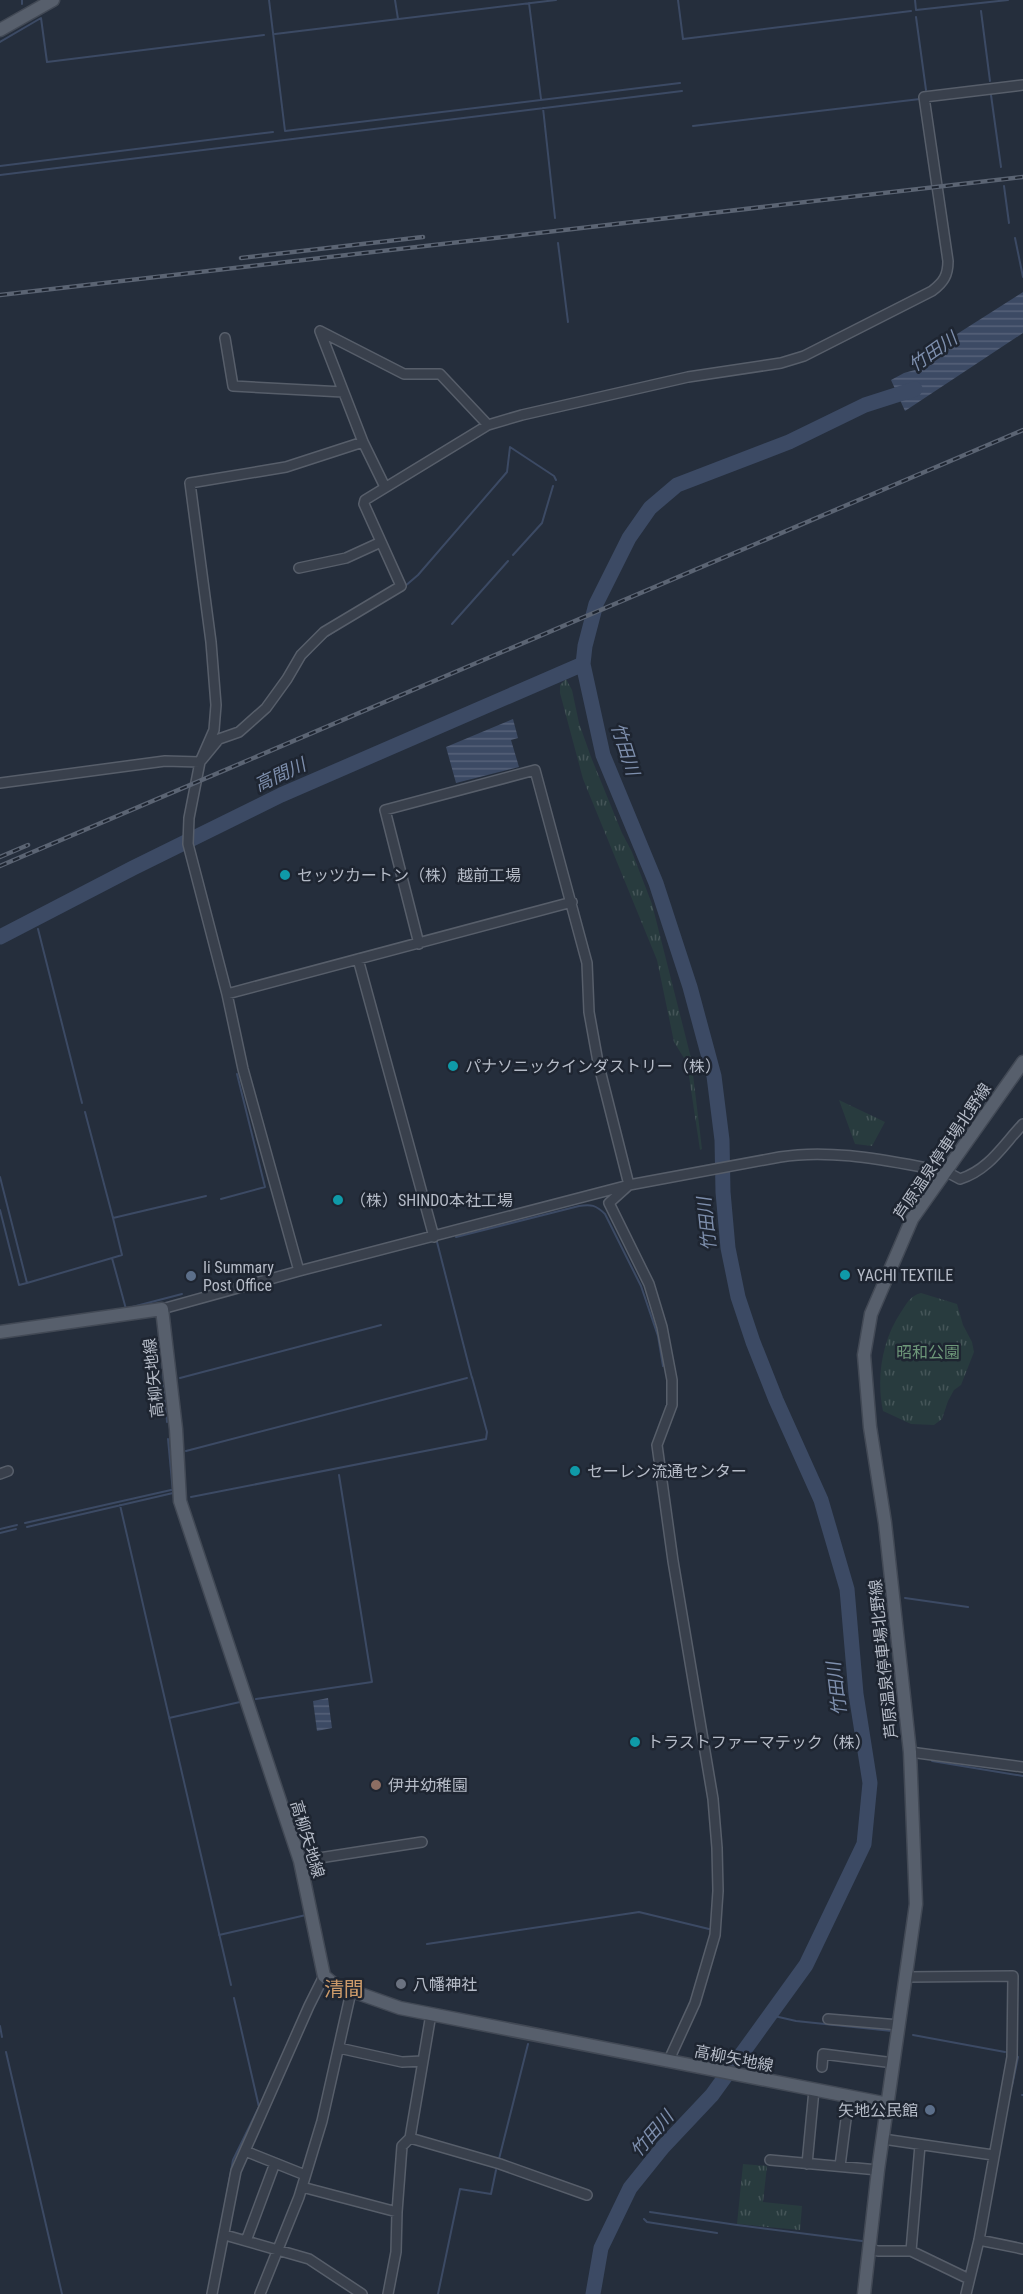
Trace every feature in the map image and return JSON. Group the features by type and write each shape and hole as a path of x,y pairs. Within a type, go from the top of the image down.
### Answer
{"main road":[{"path":"0,30 53,0"},
{"name":"芦原温泉停車場北野線","path":"864,2294 878,2170 916,1904 910,1752 885,1523 870,1426 864,1355 872,1314 912,1219 1023,1062"},
{"path":"0,1332 162,1309"},
{"name":"高柳矢地線","path":"162,1309 176,1429 180,1501 300,1861 324,1976 335,1985 351,1992 400,2008 888,2104"}],"street":[{"path":"200,762 219,739 239,732 266,708 288,679 301,655 324,632 401,586 364,504 365,500 385,487 488,425 688,377 781,363 804,356 932,291 941,284 948,274 948,261 924,98 1023,85"},
{"path":"385,487 363,442 320,331 404,374 440,374 488,425"},
{"path":"225,338 233,386 343,392"},
{"path":"299,1271 243,1069 227,994 187,838 200,762 214,730 216,705 190,483 286,467 363,442"},
{"path":"299,568 346,558 381,542"},
{"path":"0,783 165,761 200,762"},
{"path":"419,944 385,810 536,770 587,963 589,1012 598,1062 629,1185"},
{"path":"227,994 572,902"},
{"path":"358,960 434,1237"},
{"path":"162,1309 629,1185 801,1153 831,1154 945,1171 960,1179 975,1174 987,1166 1023,1124"},
{"path":"629,1185 609,1203 649,1284 662,1327 672,1380 672,1405 657,1445 673,1562 713,1799 717,1848 718,1891 715,1935 695,2003 668,2062"},
{"path":"910,1752 1023,1767"},
{"path":"300,1861 422,1842"},
{"path":"212,2294 237,2171 324,1976"},
{"path":"906,1977 1013,1976 1012,2057 979,2240 966,2294"},
{"path":"260,2294 279,2251 302,2187 322,2121 351,1992"},
{"path":"388,2294 396,2252 402,2146 410,2138 431,2014"},
{"path":"828,2019 899,2025"},
{"path":"339,2048 402,2062 423,2061"},
{"path":"822,2067 823,2054 894,2063"},
{"path":"807,2164 814,2090"},
{"path":"840,2166 849,2096"},
{"path":"410,2138 500,2164 587,2195"},
{"path":"883,2139 993,2155"},
{"path":"911,2252 920,2145"},
{"path":"245,2151 305,2175"},
{"path":"770,2160 878,2170"},
{"path":"246,2241 275,2163"},
{"path":"302,2187 397,2212"},
{"path":"225,2235 309,2259 362,2294"},
{"path":"979,2240 1023,2249"},
{"path":"869,2249 911,2252 969,2279"}],"green space":[{"path":"566,679 572,690 579,723 591,757 652,904 691,1058 702,1149 700,1150 687,1063 674,1042 657,960 583,779 560,693 560,685"},
{"path":"839,1100 885,1122 872,1146 855,1144"},
{"name":"昭和公園","path":"921,1293 957,1304 974,1352 961,1385 954,1390 942,1419 934,1425 911,1424 883,1411 881,1398 882,1360 889,1335 907,1303"},
{"path":"743,2164 767,2166 763,2202 802,2206 800,2230 737,2224"}],"water":[{"path":"1023,292 1023,333 905,411 891,380 904,373 929,366 958,338 957,334"},
{"path":"513,719 518,738 511,740 519,767 456,783 446,747"},
{"path":"328,1698 332,1728 317,1731 313,1701"}],"waterway":[{"path":"269,0 285,131 680,83"},
{"path":"395,0 398,19"},
{"path":"275,34 556,0"},
{"path":"678,0 683,39 911,11"},
{"path":"915,0 916,10 1008,0"},
{"path":"529,3 541,99"},
{"path":"981,11 990,81"},
{"path":"916,17 926,90"},
{"path":"0,42 41,18 47,62 264,35"},
{"path":"0,175 682,91"},
{"path":"991,95 1001,167"},
{"path":"693,126 920,99"},
{"path":"543,108 555,218"},
{"path":"0,166 273,132"},
{"path":"1004,186 1009,223"},
{"path":"1015,238 1023,277"},
{"path":"558,243 568,322"},
{"name":"竹田川","path":"593,2294 601,2248 630,2188 663,2147 712,2095 806,1965 864,1844 870,1783 856,1694 847,1589 821,1500 776,1400 738,1297 728,1248 723,1192 722,1140 714,1076 690,987 656,883 603,755 583,664 585,646 596,604 629,538 650,508 677,485 789,442 865,405 915,389"},
{"path":"404,587 418,575 507,472 510,447 554,476 556,480"},
{"path":"513,555 542,523 553,486"},
{"path":"452,624 508,561"},
{"path":"323,639 341,627"},
{"path":"302,661 311,652"},
{"name":"高間川","path":"0,937 281,795 583,664"},
{"path":"38,929 82,1103"},
{"path":"221,1199 265,1187 237,1074"},
{"path":"85,1112 113,1218 206,1196"},
{"path":"0,1177 27,1283 112,1258"},
{"path":"456,1237 579,1206 596,1207 605,1214 641,1286 658,1336 663,1366"},
{"path":"0,1210 19,1285 27,1283"},
{"path":"113,1218 122,1255 112,1258 126,1309"},
{"path":"437,1242 472,1378"},
{"path":"132,1307 182,1294"},
{"path":"180,1378 381,1325"},
{"path":"162,1359 167,1422"},
{"path":"191,1497 486,1439 487,1432 472,1377"},
{"path":"186,1451 467,1378"},
{"path":"27,1527 173,1493 168,1439"},
{"path":"256,1699 372,1682 339,1475"},
{"path":"25,1523 171,1490"},
{"path":"120,1505 231,1985"},
{"path":"0,1529 17,1525"},
{"path":"0,1533 16,1529"},
{"path":"905,1598 968,1607"},
{"path":"169,1718 240,1702"},
{"path":"932,1761 1023,1776"},
{"path":"427,1944 639,1912 709,1929"},
{"path":"219,1935 306,1915"},
{"path":"226,2199 233,2160 259,2107 234,1998"},
{"path":"770,2015 796,2021 892,2031"},
{"path":"0,2026 2,2037"},
{"path":"913,2035 1005,2052"},
{"path":"499,2159 528,2044"},
{"path":"6,2052 62,2294"},
{"path":"1012,2086 1018,2057"},
{"path":"438,2294 460,2189 491,2194 496,2170"},
{"path":"650,2212 862,2241"},
{"path":"644,2219 647,2222 717,2233"}],"railway":[{"path":"0,295 1023,177"},
{"path":"241,258 423,237"},
{"path":"0,866 1023,430"},
{"path":"0,857 28,845"}],"place":[{"name":"セッツカートン（株）越前工場","path":"285,875"},
{"name":"パナソニックインダストリー（株）","path":"453,1066"},
{"name":"（株）SHINDO本社工場","path":"338,1200"},
{"name":"YACHI TEXTILE","path":"845,1275"},
{"name":"Ii Summary Post Office","path":"191,1276"},
{"name":"セーレン流通センター","path":"575,1471"},
{"name":"トラストファーマテック（株）","path":"635,1742"},
{"name":"伊井幼稚園","path":"376,1785"},
{"name":"八幡神社","path":"401,1984"},
{"name":"矢地公民館","path":"930,2110"}],"district":[{"name":"清間","path":"344,1989"}]}
